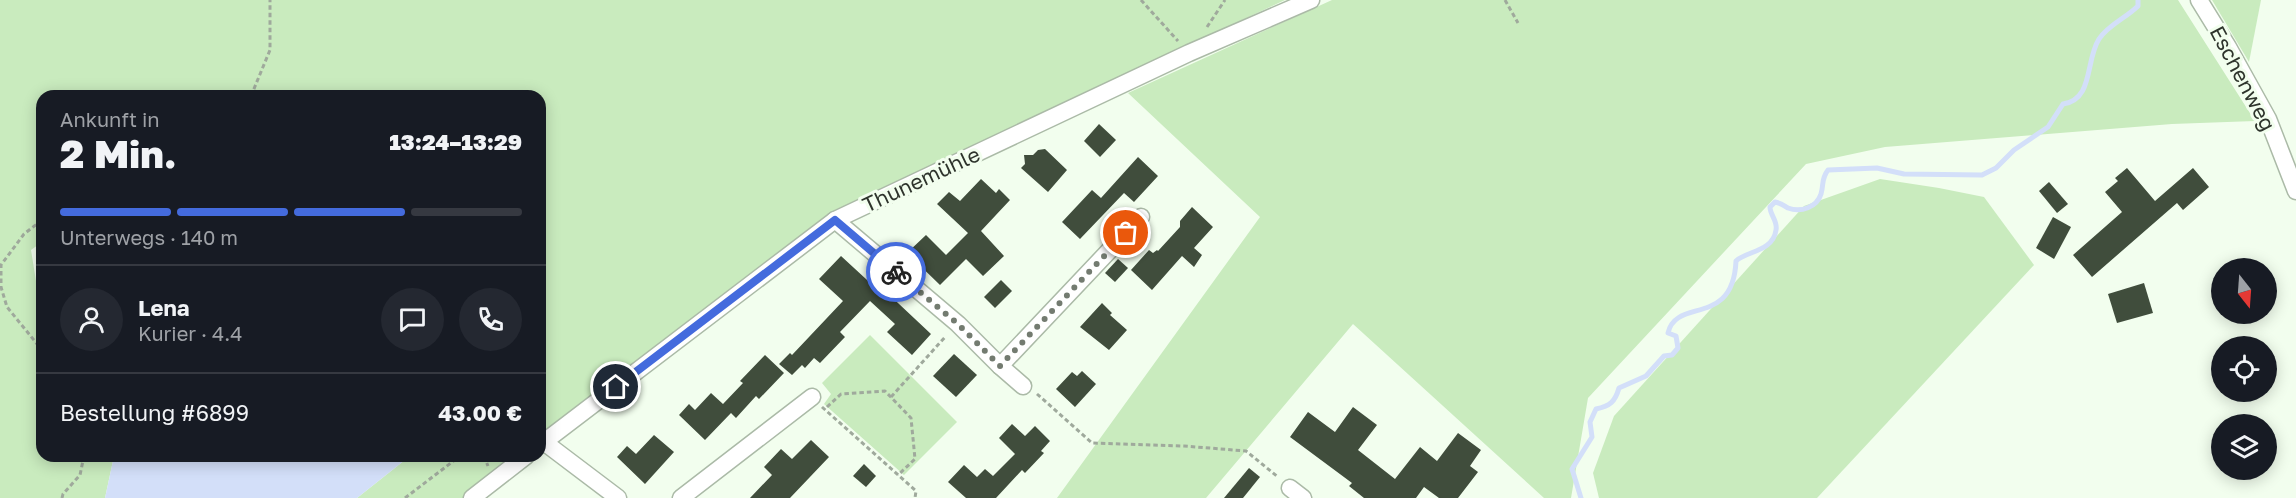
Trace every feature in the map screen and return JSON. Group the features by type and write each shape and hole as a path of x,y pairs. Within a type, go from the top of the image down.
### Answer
{"street":[{"name":"Thunemühle","path":"546,441 835,220 1189,54 1311,0"},
{"name":"Eschenweg","path":"2199,0 2229,46 2268,119 2296,191"},
{"path":"1000,366 1141,217"},
{"path":"835,220 958,324 1023,386"},
{"path":"681,498 812,397"},
{"path":"546,447 618,498"},
{"path":"472,498 518,462"}],"path":[{"path":"253,90 270,50 270,0"},
{"path":"1141,0 1189,54 1225,0"},
{"path":"1505,0 1518,23"},
{"path":"36,225 24,234 1,265 1,288 7,307 36,343"},
{"path":"891,397 958,324"},
{"path":"1023,386 1033,390 1092,443 1246,451 1297,493"},
{"path":"825,409 841,394 885,391 911,418 915,459 898,475"},
{"path":"812,397 916,491 915,498"},
{"path":"62,498 80,475 83,462"},
{"path":"405,498 452,462"}],"green space":[{"path":"0,0 1285,0 833,211 546,438 546,90 36,90 36,246 31,250 36,281 36,462 113,462 105,498 0,498"},
{"path":"1332,0 2178,0 2255,121 2172,124 1885,147 1806,164 1588,398 1571,498 1544,498 1353,324 1206,498 1057,498 1260,217 1128,93"},
{"path":"2212,0 2261,0 2249,62"},
{"path":"1880,179 1984,197 2034,265 1817,498 1599,498 1593,473 1614,416 1804,206"},
{"path":"870,335 957,422 904,475 824,404 831,394 822,383"},
{"path":"402,462 515,462 470,498 357,498"}],"water":[{"path":"113,462 402,462 357,498 105,498"}],"building":[{"path":"1099,124 1116,140 1100,157 1084,141"},
{"path":"1045,149 1067,170 1048,192 1021,168 1025,164 1024,155 1033,155 1038,150"},
{"path":"1138,157 1158,176 1134,202 1124,193 1080,239 1062,222 1092,190 1101,198"},
{"path":"2127,168 2155,201 2193,168 2209,187 2183,210 2177,203 2092,277 2073,255 2122,212 2105,192 2118,181 2115,178"},
{"path":"981,179 996,193 999,189 1010,200 981,231 1004,256 983,276 966,259 940,285 907,253 926,235 946,255 968,233 937,204 949,192 960,201"},
{"path":"2049,182 2068,204 2057,213 2039,191"},
{"path":"1192,207 1213,227 1194,248 1202,255 1194,267 1182,256 1152,290 1131,270 1149,250 1153,253 1158,251 1180,227 1180,221"},
{"path":"2053,217 2071,227 2054,259 2036,248"},
{"path":"841,256 879,291 882,288 931,334 912,355 887,332 895,324 870,301 840,332 845,337 820,363 814,358 805,368 802,365 792,375 779,364 790,353 792,355 843,301 819,279"},
{"path":"1118,259 1128,268 1115,282 1105,273"},
{"path":"1001,280 1012,291 995,308 984,297"},
{"path":"2144,283 2153,313 2117,323 2108,294"},
{"path":"1102,303 1112,313 1110,315 1127,330 1109,350 1080,327"},
{"path":"954,354 977,375 956,397 933,376"},
{"path":"765,355 784,373 759,399 756,396 736,418 731,413 705,440 679,415 689,404 695,410 711,393 723,404 743,383 740,381"},
{"path":"1082,371 1096,384 1075,407 1056,389 1072,372 1077,376"},
{"path":"1353,407 1377,425 1358,450 1395,479 1420,447 1437,461 1458,433 1481,450 1470,466 1478,472 1458,498 1439,498 1424,487 1416,498 1364,498 1349,486 1352,483 1290,437 1308,412 1335,432"},
{"path":"1012,424 1025,436 1035,426 1050,441 1041,451 1044,453 1025,473 1022,470 996,498 966,498 948,482 964,465 977,477 985,469 993,476 1015,454 999,438"},
{"path":"654,435 674,452 645,484 617,457 627,446 636,454"},
{"path":"811,440 829,457 790,498 750,498 772,475 764,467 781,449 792,459"},
{"path":"864,464 876,476 866,487 853,476"},
{"path":"1249,468 1260,477 1243,498 1224,498"}],"waterway":[{"path":"1581,498 1572,469 1592,437 1590,422 1596,409 1611,403 1619,388 1646,376 1664,356 1672,355 1678,348 1676,336 1668,333 1673,322 1682,316 1715,304 1725,295 1733,282 1736,261 1770,243 1776,227 1770,207 1775,202 1798,210 1808,208 1819,199 1828,170 1877,168 1904,174 1982,175 1996,168 2014,150 2048,127 2063,104 2073,101 2080,95 2099,39 2138,6 2138,0"}],"way so far":[{"path":"896,272 958,324 1000,366 1126,233"}],"route":[{"path":"616,387 835,220 896,272"}]}
